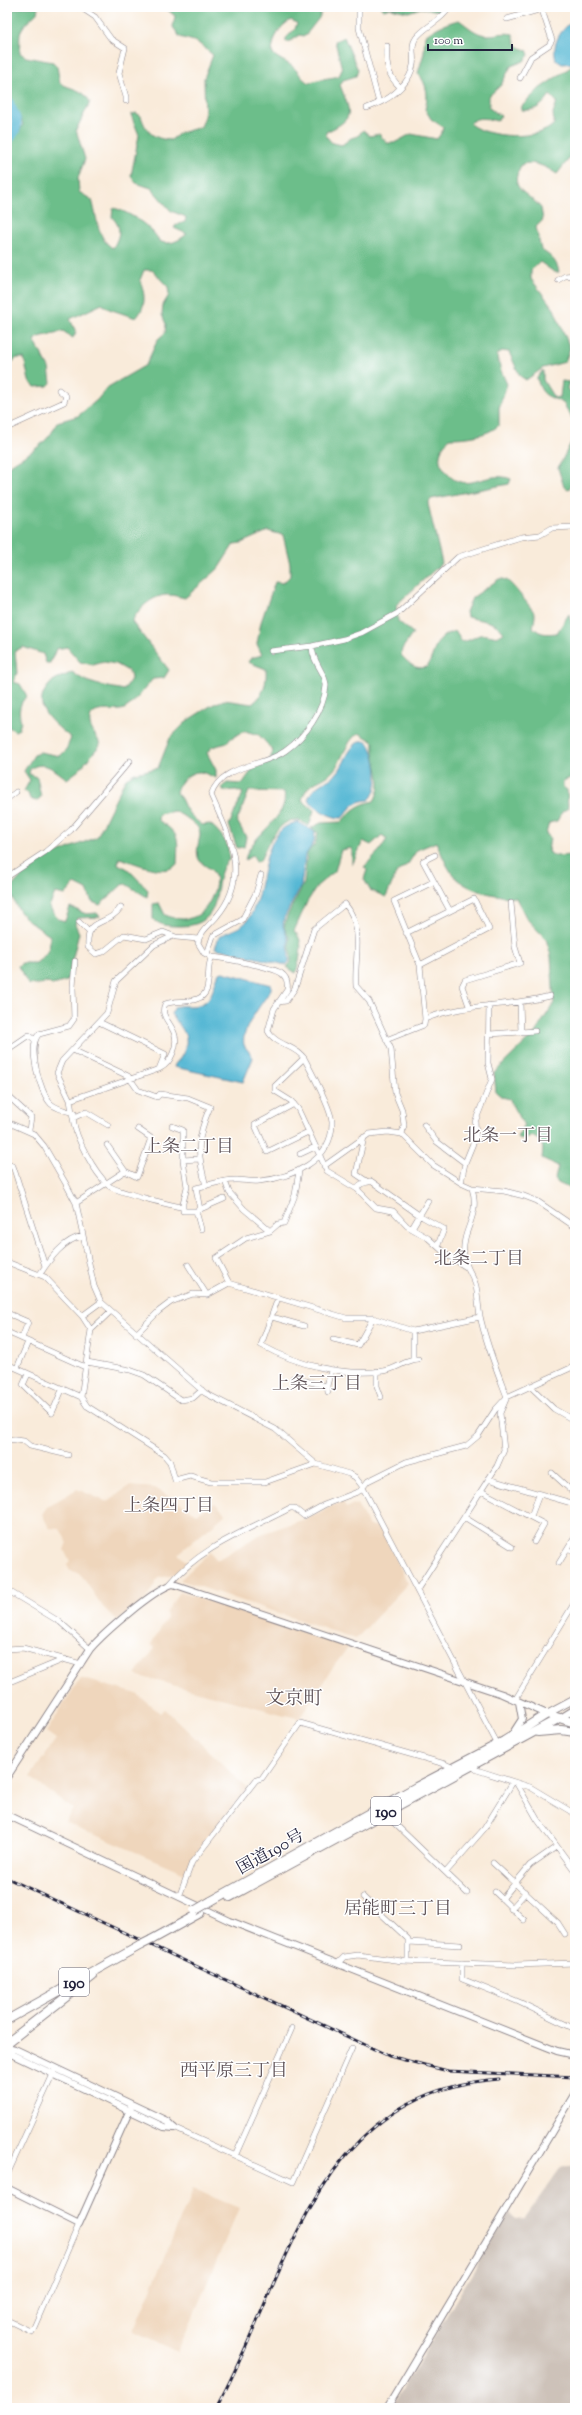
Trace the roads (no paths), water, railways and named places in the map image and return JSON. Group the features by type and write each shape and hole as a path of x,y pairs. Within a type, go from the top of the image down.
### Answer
{"highway":[{"name":"国道190号","path":"214,1903 501,1743 546,1714"},
{"path":"546,1714 575,1728"},
{"name":"国道190号","path":"7,2013 558,1719"},
{"path":"558,1719 575,1723"},
{"name":"国道190号","path":"530,1735 554,1730 575,1732"},
{"name":"国道190号","path":"7,2020 106,1965 143,1941"},
{"path":"7,2043 106,1965"},
{"path":"10,2049 19,2034"}],"street":[{"path":"80,7 95,17 110,39 125,48 119,73 126,101"},
{"path":"359,7 360,28 379,103"},
{"path":"367,108 388,99 400,87 413,66 413,46 415,39 422,31 440,20 450,7"},
{"path":"507,19 542,8 552,36 550,45 531,57 520,78"},
{"path":"387,46 386,64 389,74 400,87"},
{"path":"558,280 565,276 575,275"},
{"path":"7,428 64,402 66,396 59,390"},
{"path":"271,651 344,640 384,622 403,608 458,557 521,537 540,535 552,528 575,527"},
{"path":"198,939 227,904 234,886 235,863 230,838 211,795 213,788 238,769 285,752 311,726 317,715 326,686 325,680 314,661 312,646"},
{"path":"7,878 49,849 71,830 130,761"},
{"path":"7,799 16,792"},
{"path":"435,855 423,861 450,912"},
{"path":"70,1100 159,1069 170,1059 177,1040 174,1031 163,1015 165,1004 170,1002 196,1000 204,994 208,985 209,961 213,936 242,920 256,894 261,875"},
{"path":"386,1040 424,1025 425,1019 420,965 394,901 433,882"},
{"path":"406,933 474,899 489,929 420,965"},
{"path":"469,1006 462,986 465,980 520,963 515,947 514,916 511,903"},
{"path":"278,1002 286,1001 293,992 314,929 345,904 352,914 357,933 358,949 356,986 369,1001 393,1057 395,1093 402,1110 404,1125 402,1134"},
{"path":"121,906 110,918 93,924 88,931 89,949 99,954 124,935 144,939 160,932 173,936 198,939"},
{"path":"79,922 88,931"},
{"path":"173,936 154,945 116,981 107,1013 62,1062 57,1073 70,1100 76,1133 84,1150 107,1184 116,1189 171,1206 182,1207 183,1211 198,1210 224,1199"},
{"path":"198,939 201,950 210,955 282,974 288,984 287,990 278,1002 268,1025 270,1034 297,1051 304,1058 331,1116 332,1123 328,1140 319,1156 312,1164 299,1171 260,1181 225,1181 196,1188 201,1229"},
{"path":"75,961 72,1023 62,1029 39,1034 35,1040 33,1060 49,1102 55,1108 73,1116 86,1112 108,1125"},
{"path":"425,1019 469,1006 520,1002 550,996"},
{"path":"520,1002 521,1032"},
{"path":"460,1183 465,1163 476,1136 475,1122 492,1079 488,1063 490,1034 489,1005"},
{"path":"99,1022 165,1054 159,1069"},
{"path":"490,1034 535,1031"},
{"path":"7,1050 29,1035 35,1040"},
{"path":"73,1050 130,1079 138,1090 144,1094 157,1098 160,1094 188,1098 210,1107 199,1136 198,1159 206,1186"},
{"path":"304,1058 275,1086 275,1091 294,1104 324,1166 357,1189 376,1208 393,1211 406,1226 412,1228 438,1245 447,1255 466,1267"},
{"path":"7,1096 30,1117 29,1130"},
{"path":"294,1104 255,1125 267,1152 308,1132"},
{"path":"7,1122 29,1130 44,1146 76,1203 94,1286 102,1302 136,1334 202,1390 217,1400 275,1429 316,1464 355,1477 362,1486 464,1682 501,1743 520,1724 522,1712 517,1701"},
{"path":"424,1125 436,1141 465,1163"},
{"path":"172,1126 183,1130 183,1160 187,1187 182,1207"},
{"path":"107,1145 125,1171 137,1177 151,1138 138,1129"},
{"path":"324,1166 364,1137 378,1132 402,1134 433,1165 460,1183 472,1188 504,1191 524,1196 537,1201 575,1227"},
{"path":"364,1137 356,1174 368,1182"},
{"path":"300,1154 315,1147"},
{"path":"183,1160 198,1159"},
{"path":"8,1165 13,1166 45,1266"},
{"path":"76,1203 125,1171"},
{"path":"229,1283 216,1258 246,1238 270,1231 278,1224 284,1223 295,1195 299,1171"},
{"path":"357,1189 361,1184 371,1180 419,1214 444,1229 438,1245"},
{"path":"225,1181 229,1192 244,1209 270,1231"},
{"path":"417,1590 481,1491 504,1450 500,1413 507,1397 494,1364 480,1317 476,1287 466,1267 464,1254 465,1242 475,1210 472,1188"},
{"path":"412,1228 428,1201"},
{"path":"40,1274 45,1266 69,1240 83,1236"},
{"path":"7,1262 40,1274 61,1291 82,1316 91,1330"},
{"path":"188,1265 206,1295"},
{"path":"136,1334 159,1311 171,1302 193,1294 206,1295 229,1283 346,1318 373,1318 413,1331 480,1317"},
{"path":"278,1298 261,1344 286,1358 331,1370 384,1371 415,1359 413,1331"},
{"path":"82,1316 102,1302"},
{"path":"81,1397 91,1330 112,1311"},
{"path":"7,1313 28,1322 22,1338"},
{"path":"272,1317 304,1326"},
{"path":"333,1339 358,1345 373,1318"},
{"path":"7,1332 28,1342 86,1364 130,1370 144,1375 180,1400 193,1398 202,1390"},
{"path":"17,1368 28,1342"},
{"path":"7,1364 62,1390 81,1397 87,1406 164,1455 170,1462 175,1480 190,1476 211,1482 264,1482 316,1464"},
{"path":"7,1777 90,1649 101,1637 169,1585 177,1575 202,1554 241,1530 290,1508 294,1508 304,1516 324,1505 360,1491 362,1486 379,1474 406,1462 466,1446 478,1436 494,1410 507,1397 575,1366"},
{"path":"293,1378 328,1389 331,1370"},
{"path":"377,1371 377,1386 381,1397"},
{"path":"28,1374 23,1385 52,1413 62,1390"},
{"path":"530,1386 554,1409 575,1421"},
{"path":"7,1439 24,1441 30,1446 68,1455"},
{"path":"552,1473 575,1494"},
{"path":"488,1479 539,1495 575,1504"},
{"path":"481,1491 544,1524 534,1542"},
{"path":"531,1516 539,1495"},
{"path":"464,1517 512,1547"},
{"path":"559,1563 575,1537"},
{"path":"568,1549 575,1553"},
{"path":"169,1585 179,1584 464,1682 517,1701 546,1714 575,1699"},
{"path":"7,1590 60,1622 90,1649"},
{"path":"517,1701 575,1602"},
{"path":"7,1649 23,1648 81,1664"},
{"path":"7,1683 65,1659"},
{"path":"558,1719 575,1710"},
{"path":"179,1897 192,1862 256,1780 262,1778 300,1723 445,1764 454,1768"},
{"path":"472,1766 515,1783 530,1787 575,1814"},
{"path":"515,1783 556,1847 575,1872"},
{"path":"446,1872 484,1829 515,1783"},
{"path":"7,1815 126,1870 230,1921 539,2044 575,2056"},
{"path":"393,1822 467,1893"},
{"path":"502,1899 530,1865 556,1847"},
{"path":"493,1863 516,1882 558,1923 565,1934"},
{"path":"495,1892 524,1920"},
{"path":"511,1909 526,1892"},
{"path":"363,1897 409,1942 460,1945"},
{"path":"408,1960 409,1942"},
{"path":"338,1963 344,1957 352,1955 408,1960 516,1965 575,1963"},
{"path":"462,1963 462,1979 519,2002 575,2029"},
{"path":"236,2154 292,2028"},
{"path":"10,2049 131,2108 167,2121 174,2128 236,2154 293,2182 352,2048"},
{"path":"7,2175 54,2071"},
{"path":"387,2408 575,2093"},
{"path":"7,2320 32,2332 131,2108"},
{"path":"7,2188 79,2224"}],"water":[{"path":"575,20 575,63 562,64 556,60 556,42 565,27"},
{"path":"360,741 367,741 373,753 377,770 376,788 369,800 356,803 342,818 337,818 323,812 314,806 308,799 314,789 336,774 349,752 355,744"},
{"path":"298,822 315,832 314,842 305,856 301,886 284,918 283,926 288,939 289,962 286,965 215,948 219,937 246,922 253,910 258,896 269,850 275,837 285,827"},
{"path":"223,972 271,985 271,989 253,1016 246,1031 244,1045 253,1058 243,1082 174,1067 184,1050 186,1039 182,1029 171,1014 175,1007 204,1003 211,995 219,973"}],"waterway":[{"path":"7,99 15,116 17,126 7,141"}],"railway":[{"path":"7,1878 389,2056 448,2071 575,2077"},
{"path":"216,2408 242,2356 289,2249 316,2198 347,2154 387,2117 436,2091 499,2079"}],"district":[{"name":"北条一丁目","path":"508,1135"},
{"name":"上条二丁目","path":"189,1146"},
{"name":"北条二丁目","path":"479,1258"},
{"name":"上条三丁目","path":"317,1383"},
{"name":"上条四丁目","path":"169,1505"},
{"name":"文京町","path":"294,1697"},
{"name":"居能町三丁目","path":"398,1908"},
{"name":"西平原三丁目","path":"234,2070"}]}
